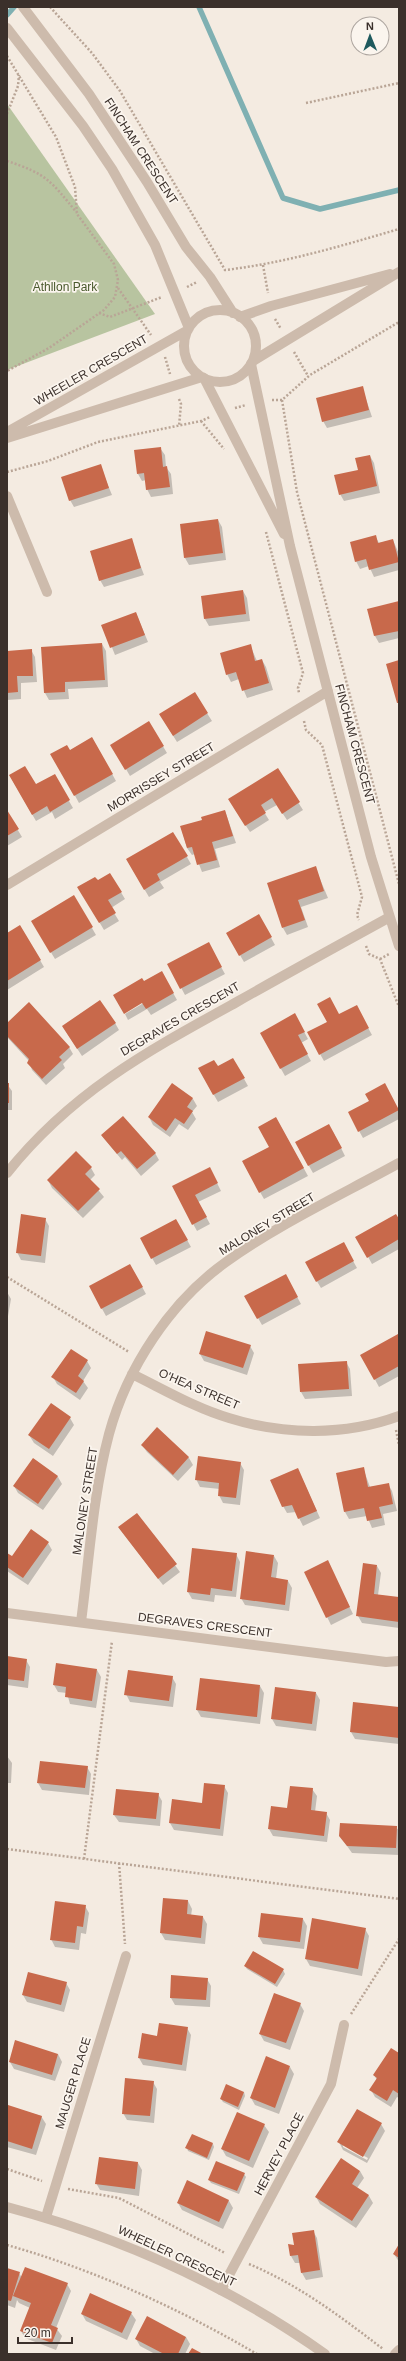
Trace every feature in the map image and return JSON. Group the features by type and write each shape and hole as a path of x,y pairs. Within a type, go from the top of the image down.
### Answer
{"street":[{"name":"FINCHAM CRESCENT","path":"24,8 89,94 147,182 186,247 210,277 236,315"},
{"path":"7,28 82,126 112,169 155,245 189,329"},
{"path":"399,272 252,363 239,376 231,380 213,381 203,378 192,368 186,356 184,347 189,329 205,314 216,311 236,315 399,272"},
{"path":"236,315 252,330 255,340 252,363"},
{"name":"WHEELER CRESCENT","path":"7,432 189,329"},
{"name":"FINCHAM CRESCENT","path":"252,363 290,546 388,918 399,946"},
{"name":"FINCHAM CRESCENT","path":"203,378 290,546"},
{"path":"7,438 203,378"},
{"path":"7,496 47,592"},
{"name":"MORRISSEY STREET","path":"7,885 328,692"},
{"name":"DEGRAVES CRESCENT","path":"7,1173 24,1152 66,1111 111,1075 160,1044 388,918"},
{"name":"MALONEY STREET","path":"81,1622 100,1477 108,1441 123,1393 140,1360 174,1312 225,1262 263,1238 399,1163"},
{"name":"O'HEA STREET","path":"132,1374 185,1400 228,1418 273,1428 318,1431 363,1426 399,1416"},
{"name":"DEGRAVES CRESCENT","path":"7,1613 386,1662 399,1661"},
{"name":"MAUGER PLACE","path":"46,2217 126,1956"},
{"name":"HERVEY PLACE","path":"221,2290 331,2084 344,2025"},
{"name":"WHEELER CRESCENT","path":"7,2207 46,2217 113,2240 221,2290 295,2333 325,2354"},
{"path":"391,2353 399,2350"}],"path":[{"path":"50,7 92,53 120,91 225,270 263,265 309,255 399,229"},
{"path":"7,56 56,137 75,187 77,214"},
{"path":"7,114 18,86 19,76"},
{"path":"306,102 399,83"},
{"path":"7,161 32,169 51,181 114,264 118,274 118,288 112,302 99,313 49,348 7,372"},
{"path":"263,265 271,306"},
{"path":"118,288 150,333"},
{"path":"99,313 110,317 134,309"},
{"path":"7,472 48,461 98,442 201,421 221,412 260,400 282,400 308,376 399,322"},
{"path":"164,352 171,380"},
{"path":"282,400 297,492 399,884"},
{"path":"179,426 181,404"},
{"path":"201,421 229,456"},
{"path":"265,531 303,673 298,688"},
{"path":"306,730 322,745 362,897 357,915"},
{"path":"368,954 380,959 399,1007"},
{"path":"7,1277 140,1360"},
{"path":"84,1859 114,1626"},
{"path":"7,1849 399,1899"},
{"path":"119,1863 126,1956"},
{"path":"344,2025 399,1940"},
{"path":"7,2169 48,2183"},
{"path":"67,2188 119,2198 227,2255"},
{"path":"7,2245 46,2256 107,2278 209,2326 257,2354"},
{"path":"245,2263 267,2272 326,2306 391,2353"}],"green space":[{"name":"Athllon Park","path":"7,104 155,314 7,370"}],"building":[{"path":"363,386 369,410 322,422 316,398"},
{"path":"161,447 163,467 167,466 170,487 146,490 144,473 137,474 134,450"},
{"path":"370,455 377,486 339,495 334,475 358,470 355,458"},
{"path":"101,464 109,488 69,501 61,477"},
{"path":"218,519 223,553 184,558 180,524"},
{"path":"376,535 378,543 393,539 399,562 369,570 366,559 355,562 350,542"},
{"path":"132,538 141,568 99,581 90,551"},
{"path":"243,590 246,614 204,619 201,596"},
{"path":"399,601 399,631 374,636 367,609"},
{"path":"136,612 145,635 110,648 101,625"},
{"path":"102,643 105,680 65,682 65,692 44,693 41,647"},
{"path":"251,644 255,661 262,659 269,683 242,691 236,672 226,675 220,653"},
{"path":"32,649 33,676 17,676 18,692 7,693 7,651"},
{"path":"399,660 399,703 397,703 386,664"},
{"path":"195,692 208,713 173,736 159,714"},
{"path":"149,721 164,746 125,770 110,745"},
{"path":"92,737 113,774 74,796 50,754 67,745 70,750"},
{"path":"25,766 36,784 55,774 70,800 50,812 47,806 32,815 9,775"},
{"path":"278,768 300,802 282,814 272,798 261,805 266,813 245,826 228,799"},
{"path":"7,810 19,829 7,836"},
{"path":"225,810 233,836 212,842 217,860 197,865 192,847 187,848 180,826 202,820 201,817"},
{"path":"173,832 188,856 157,874 160,880 144,890 126,859"},
{"path":"316,866 324,891 298,900 305,920 282,928 267,883"},
{"path":"110,873 122,892 108,900 116,913 99,923 77,887 95,877 98,880"},
{"path":"74,895 93,927 50,953 31,921"},
{"path":"259,914 272,937 239,956 226,933"},
{"path":"20,925 41,960 7,981 7,933"},
{"path":"209,942 222,967 180,989 167,964"},
{"path":"162,971 174,993 146,1009 142,1003 124,1014 113,995 142,978 144,981"},
{"path":"330,997 339,1014 357,1005 369,1028 319,1055 307,1032 327,1022 317,1004"},
{"path":"100,1000 116,1023 77,1049 62,1026"},
{"path":"29,1002 70,1047 59,1057 62,1060 42,1079 27,1063 29,1059 7,1036 7,1023"},
{"path":"295,1013 305,1032 298,1035 308,1054 280,1069 260,1033"},
{"path":"233,1058 245,1078 213,1095 198,1068 214,1060 218,1066"},
{"path":"7,1083 9,1083 9,1103 7,1103"},
{"path":"172,1083 193,1098 187,1107 193,1111 184,1124 175,1118 166,1131 148,1117"},
{"path":"385,1083 399,1110 358,1132 348,1112 369,1101 365,1094"},
{"path":"123,1116 156,1153 137,1169 121,1151 117,1154 101,1135"},
{"path":"276,1117 304,1168 259,1193 242,1161 269,1147 258,1127"},
{"path":"329,1124 342,1148 308,1166 295,1142"},
{"path":"76,1151 92,1167 85,1174 100,1189 78,1211 47,1180"},
{"path":"210,1167 218,1183 195,1195 207,1217 192,1225 172,1186"},
{"path":"21,1214 46,1218 41,1256 16,1253"},
{"path":"396,1214 399,1219 399,1239 367,1258 355,1237"},
{"path":"176,1219 188,1240 151,1259 140,1238"},
{"path":"344,1242 354,1261 316,1282 305,1262"},
{"path":"130,1264 143,1287 101,1309 89,1286"},
{"path":"286,1274 298,1297 257,1319 244,1296"},
{"path":"206,1331 251,1345 243,1368 199,1354"},
{"path":"398,1334 399,1366 374,1380 360,1355"},
{"path":"71,1349 88,1360 78,1376 84,1381 76,1393 51,1377"},
{"path":"347,1361 349,1389 300,1392 298,1364"},
{"path":"51,1403 71,1417 49,1449 28,1435"},
{"path":"157,1427 189,1457 173,1475 141,1445"},
{"path":"198,1456 241,1462 236,1498 218,1496 219,1483 195,1480"},
{"path":"33,1458 58,1476 38,1504 13,1486"},
{"path":"364,1467 368,1487 389,1483 393,1504 379,1507 382,1518 367,1521 364,1508 344,1512 336,1473"},
{"path":"298,1468 317,1511 298,1519 292,1505 282,1507 270,1480"},
{"path":"137,1513 177,1564 158,1579 118,1527"},
{"path":"31,1529 49,1542 23,1578 7,1567 7,1553 12,1556"},
{"path":"192,1548 237,1553 232,1591 211,1588 210,1595 187,1592"},
{"path":"246,1551 274,1555 271,1577 288,1580 285,1605 240,1599"},
{"path":"328,1560 350,1607 326,1618 304,1572"},
{"path":"363,1563 377,1565 374,1594 399,1597 399,1622 356,1616"},
{"path":"7,1656 27,1659 24,1681 7,1679"},
{"path":"56,1663 97,1669 92,1701 65,1697 66,1687 53,1685"},
{"path":"128,1670 173,1676 169,1701 124,1695"},
{"path":"200,1678 260,1685 257,1717 196,1710"},
{"path":"275,1687 316,1692 312,1724 271,1719"},
{"path":"353,1702 399,1707 399,1738 350,1732"},
{"path":"40,1761 88,1766 85,1788 37,1783"},
{"path":"204,1783 225,1785 220,1829 169,1823 172,1799 202,1803"},
{"path":"290,1786 313,1788 311,1810 327,1812 324,1836 268,1829 271,1806 287,1808"},
{"path":"116,1789 159,1793 156,1819 113,1815"},
{"path":"340,1823 397,1826 396,1848 347,1846 339,1836"},
{"path":"163,1898 188,1900 187,1914 203,1916 201,1938 160,1933"},
{"path":"55,1901 86,1905 83,1927 77,1926 75,1943 50,1940"},
{"path":"261,1913 303,1918 300,1942 258,1937"},
{"path":"312,1918 366,1928 358,1969 305,1959"},
{"path":"253,1951 284,1969 275,1984 244,1966"},
{"path":"28,1972 67,1982 61,2005 22,1995"},
{"path":"171,1975 208,1978 206,2000 170,1998"},
{"path":"274,1993 301,2003 286,2043 259,2034"},
{"path":"159,2023 188,2027 182,2065 138,2058 142,2033 157,2036"},
{"path":"15,2040 58,2054 52,2075 9,2062"},
{"path":"391,2048 399,2053 399,2094 393,2090 387,2101 369,2090 377,2078 373,2075"},
{"path":"266,2056 290,2066 275,2108 250,2098"},
{"path":"125,2078 154,2081 150,2116 122,2114"},
{"path":"226,2084 244,2092 238,2107 220,2099"},
{"path":"8,2105 42,2116 32,2149 7,2141"},
{"path":"357,2109 382,2123 363,2157 337,2142"},
{"path":"237,2112 265,2124 249,2161 221,2149"},
{"path":"192,2134 213,2143 207,2158 185,2148"},
{"path":"99,2157 138,2162 135,2189 95,2184"},
{"path":"341,2158 360,2171 352,2184 369,2195 352,2221 315,2197"},
{"path":"216,2161 245,2173 237,2191 208,2180"},
{"path":"187,2180 229,2200 219,2222 177,2203"},
{"path":"314,2230 320,2270 301,2273 298,2255 290,2256 288,2244 294,2245 292,2233"},
{"path":"399,2244 399,2258 393,2254"},
{"path":"25,2267 68,2283 51,2325 58,2328 52,2343 20,2331 31,2303 13,2296"},
{"path":"7,2268 20,2272 11,2301 7,2300"},
{"path":"90,2293 132,2312 122,2333 81,2314"},
{"path":"147,2316 186,2337 178,2354 164,2354 135,2339"},
{"path":"192,2348 203,2354 188,2354"}],"waterway":[{"path":"7,15 14,7"},
{"path":"199,7 283,198 320,209 399,190"}]}
